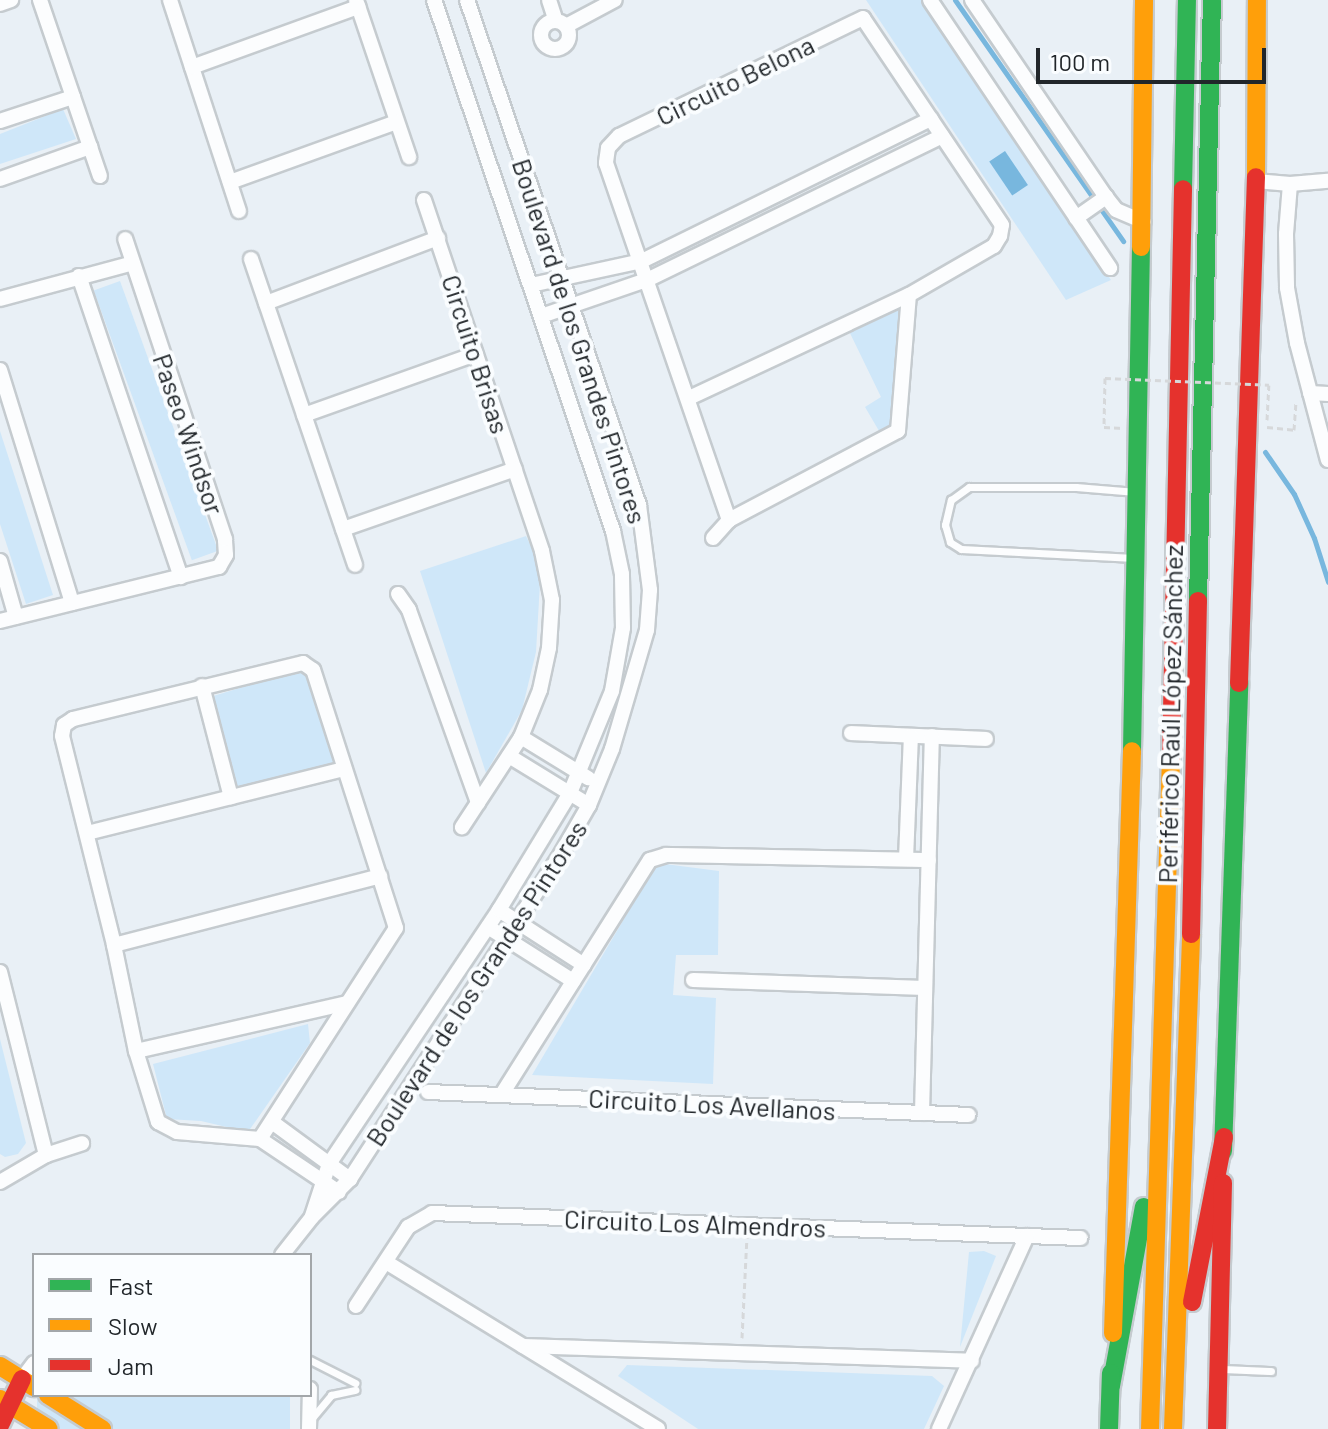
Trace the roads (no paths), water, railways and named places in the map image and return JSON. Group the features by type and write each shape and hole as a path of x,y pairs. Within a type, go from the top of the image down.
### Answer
{"main road":[{"name":"Periférico Raúl López Sánchez","path":"1109,1429 1138,558 1144,0"},
{"name":"Periférico Raúl López Sánchez","path":"1150,1429 1168,907 1187,0"},
{"name":"Periférico Raúl López Sánchez","path":"1173,1429 1177,1375 1212,0"},
{"path":"1217,1429 1256,181 1257,0"},
{"path":"1111,1386 1160,1114"},
{"path":"1177,1375 1224,1137"},
{"path":"0,1423 13,1373"},
{"path":"51,1397 102,1429"},
{"path":"4,1401 49,1429"}],"street":[{"path":"0,4 11,0"},
{"path":"40,0 100,176"},
{"path":"170,0 239,211"},
{"name":"Boulevard de los Grandes Pintores","path":"312,1217 321,1180 329,1164 488,927 570,793 604,715 619,658 623,628 622,574 613,531 434,0"},
{"name":"Boulevard de los Grandes Pintores","path":"284,1253 312,1217 350,1179 589,805 641,659 650,590 639,505 467,0"},
{"path":"549,0 561,23 615,0"},
{"path":"930,0 1079,215 1110,268"},
{"path":"972,0 1103,200 1116,210 1144,222"},
{"path":"192,67 357,4 409,157"},
{"name":"Circuito Belona","path":"689,398 909,295 994,246 1000,236 1002,225 863,18 619,136 608,148 606,163 649,279 729,520"},
{"path":"0,121 73,97"},
{"path":"531,285 642,261 931,119"},
{"path":"230,182 397,122"},
{"path":"541,316 649,279 942,136"},
{"path":"0,179 90,147"},
{"path":"1256,181 1290,184 1328,181"},
{"path":"1290,184 1286,234 1287,288 1328,460"},
{"name":"Circuito Brisas","path":"424,200 542,551 552,600 549,648 540,690 521,737 462,827"},
{"path":"1079,215 1103,200"},
{"name":"Circuito Brisas","path":"266,303 438,238"},
{"name":"Paseo Windsor","path":"0,621 219,567 226,555 225,539 130,264 125,239"},
{"path":"251,259 355,565"},
{"path":"0,299 130,264"},
{"name":"Paseo Windsor","path":"79,276 181,577"},
{"path":"713,538 729,520 898,431 909,295"},
{"path":"304,415 475,354"},
{"path":"0,370 72,603"},
{"path":"1310,393 1328,394"},
{"name":"Circuito Brisas","path":"343,529 515,469"},
{"path":"0,561 16,617"},
{"path":"398,594 409,610 478,803"},
{"path":"260,1139 396,928 309,664 202,686 73,719 64,725 62,736 114,945 136,1051 162,1127 177,1132 260,1139 339,1192"},
{"path":"202,686 231,797"},
{"path":"851,733 986,739"},
{"path":"906,859 911,736"},
{"path":"922,1113 932,736"},
{"path":"521,737 599,784"},
{"path":"509,756 589,805"},
{"path":"87,833 343,769"},
{"path":"502,1094 645,866 658,856 929,860"},
{"path":"114,945 380,876"},
{"path":"499,910 584,965"},
{"path":"488,927 573,981"},
{"path":"0,972 2,993 46,1155"},
{"path":"693,980 925,988"},
{"path":"136,1051 347,1003"},
{"name":"Circuito Los Avellanos","path":"428,1092 969,1115"},
{"path":"272,1122 350,1179"},
{"path":"2,1178 46,1155 82,1143"},
{"name":"Circuito Los Almendros","path":"356,1306 408,1227 432,1213 1081,1238"},
{"path":"939,1429 1027,1236"},
{"path":"386,1262 658,1429"},
{"path":"523,1346 972,1361"},
{"path":"13,1373 32,1364"},
{"path":"310,1397 310,1424"}],"lane":[{"path":"1138,492 1076,487 969,487 951,500 945,525 950,542 961,549 1138,558"},
{"path":"310,1424 331,1395 355,1386 312,1361"},
{"path":"1218,1369 1271,1371"}],"water":[{"path":"1005,151 1028,185 1012,196 989,162"}],"waterway":[{"path":"955,0 1123,241"},
{"path":"1265,452 1294,494 1314,538 1328,582"}]}
